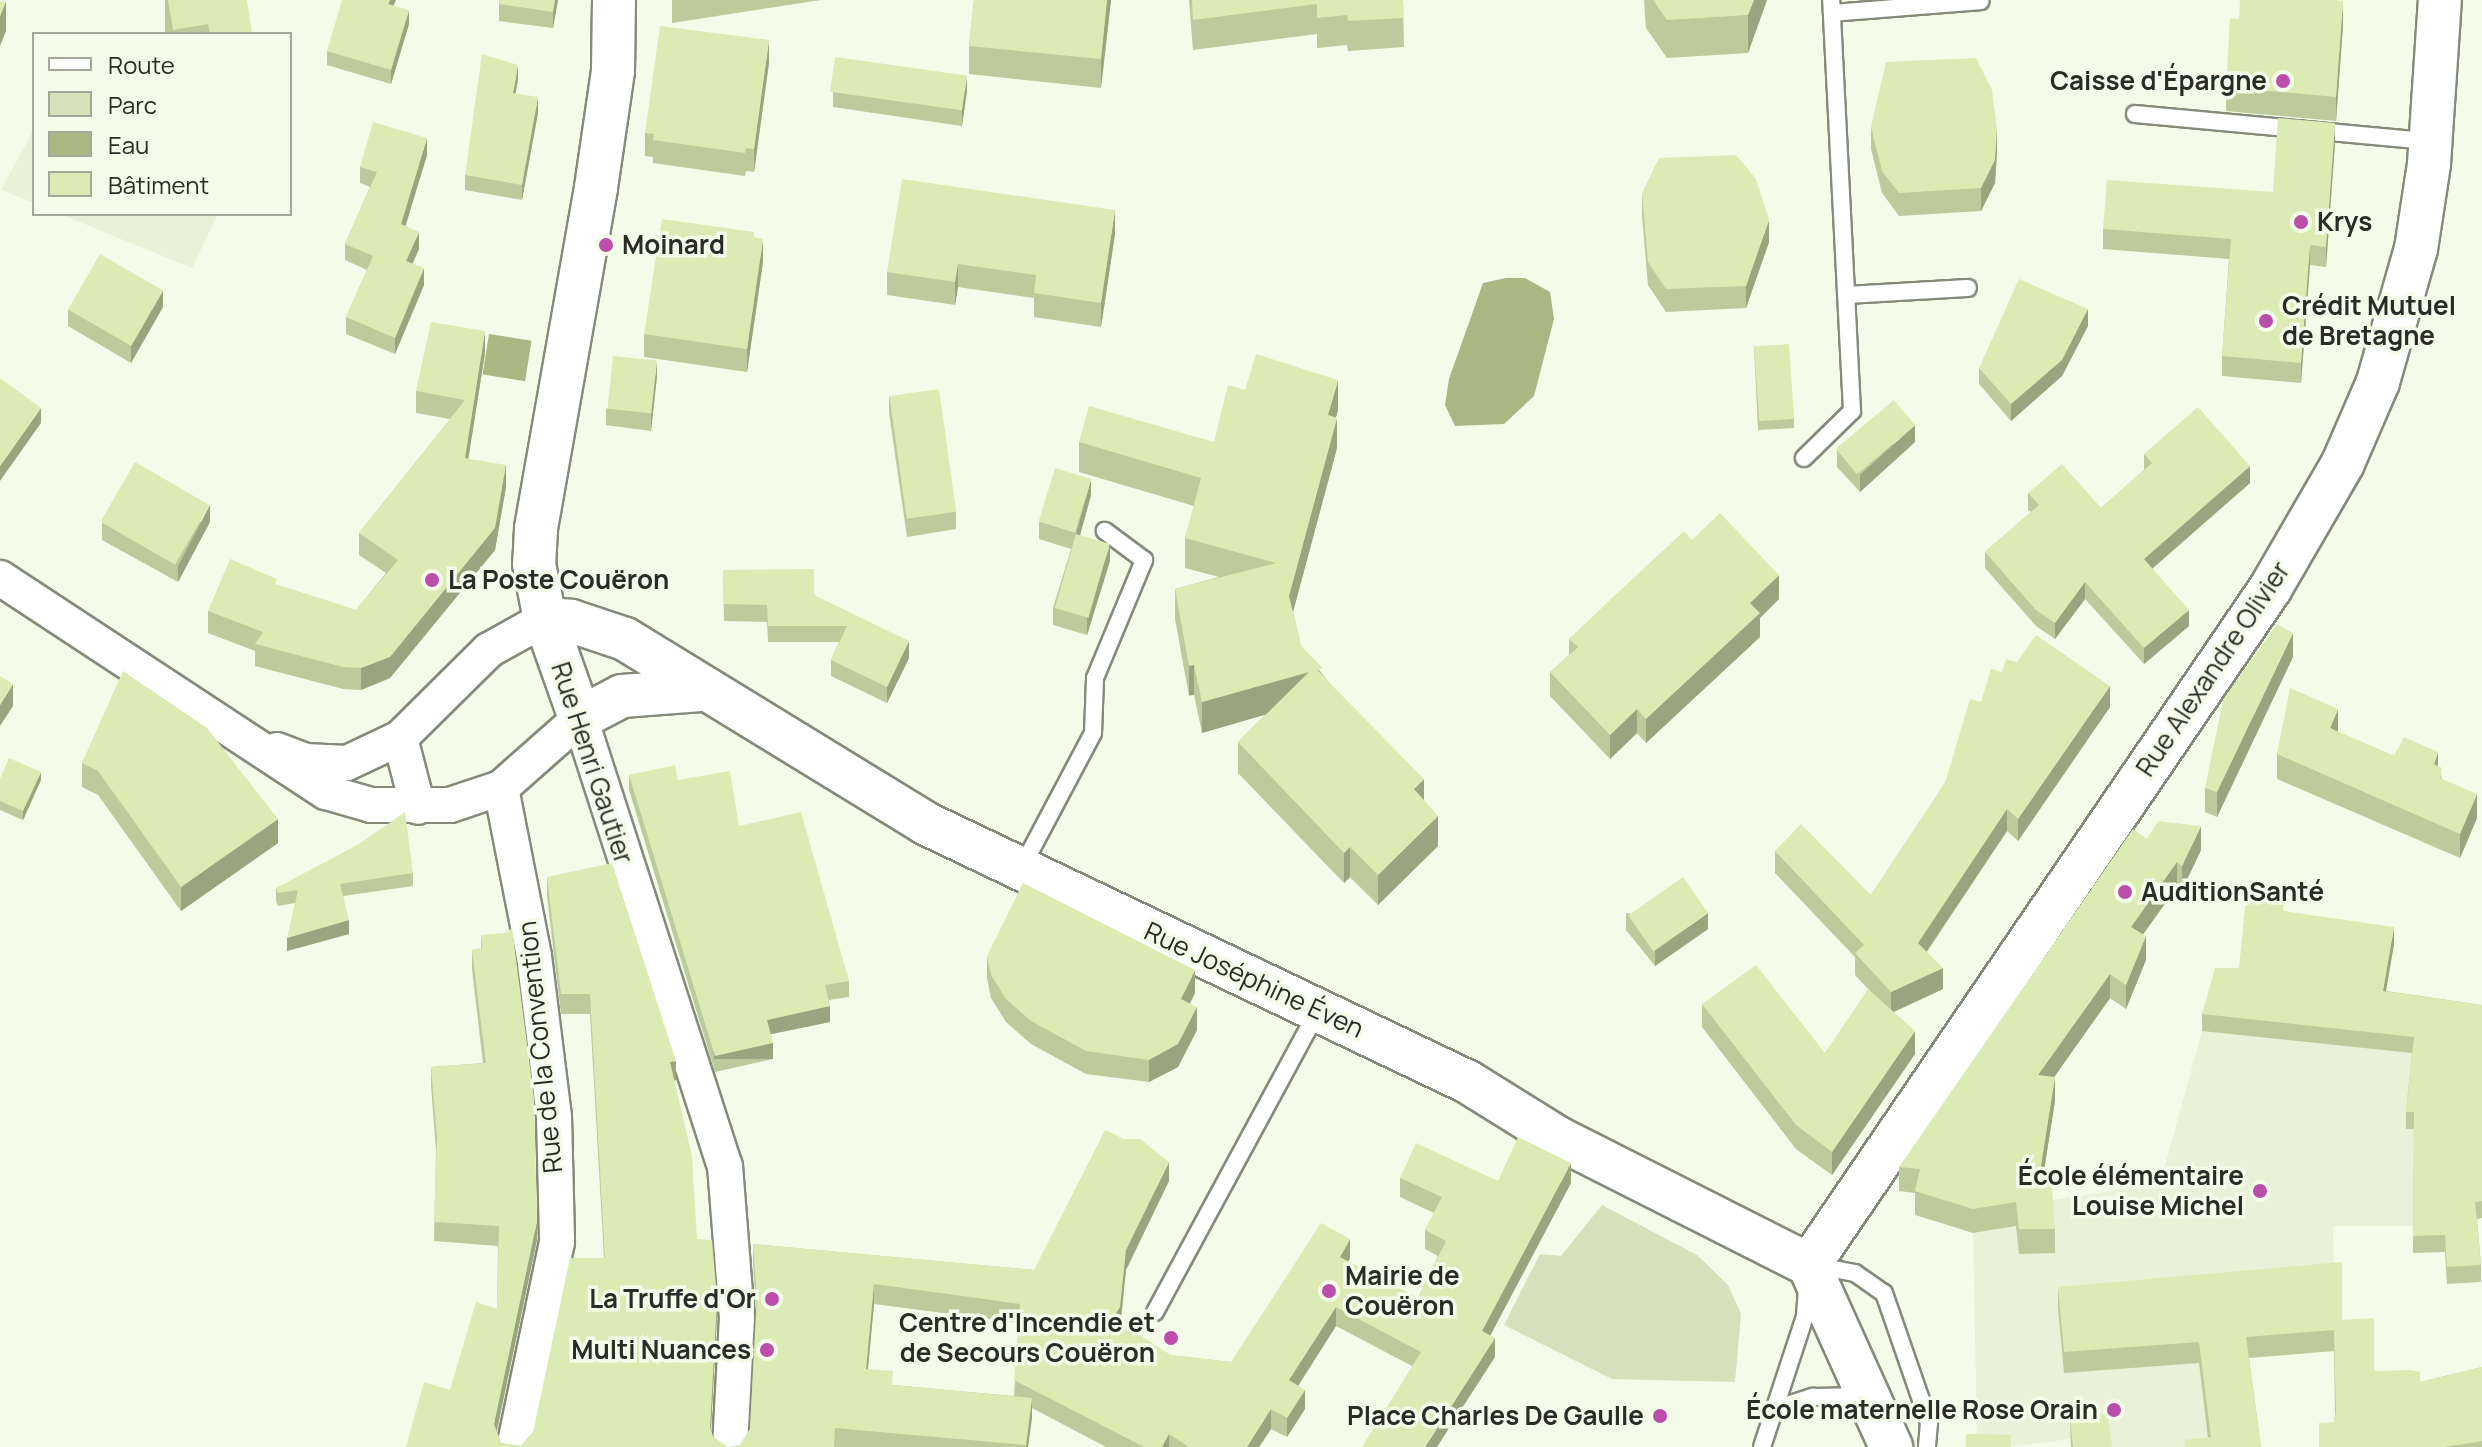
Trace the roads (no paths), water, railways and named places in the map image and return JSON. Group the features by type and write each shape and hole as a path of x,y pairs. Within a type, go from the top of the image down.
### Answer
{"street":[{"name":"Rue Henri Gautier","path":"614,0 613,71 570,354 536,529 534,564 545,619 725,1166 737,1317 730,1447"},
{"name":"Rue Henri Gautier","path":"613,71 636,0"},
{"name":"Rue Alexandre Olivier","path":"1809,1265 2270,589 2343,463 2378,382 2416,249 2431,141 2440,0"},
{"path":"0,578 226,730 326,792 371,805 450,805 501,788 580,718 622,696 701,690"},
{"name":"Rue Joséphine Éven","path":"545,619 571,621 625,639 701,690 927,824 1468,1082 1558,1138 1809,1265"},
{"path":"226,730 306,761 347,763 400,738 489,650 545,619"},
{"path":"400,738 418,807"},
{"name":"Rue de la Convention","path":"501,788 534,956 550,1087 557,1242 514,1447"},
{"path":"1809,1265 1891,1447"}],"lane":[{"path":"1804,458 1852,411 1832,6 1981,1"},
{"path":"2135,114 2431,141"},
{"path":"1846,295 1968,288"},
{"path":"1020,870 1093,733 1095,678 1144,560 1105,531"},
{"path":"1155,1312 1318,1010"},
{"path":"1762,1447 1805,1316 1809,1265 1855,1273 1884,1293 1929,1423 1927,1447"},
{"path":"1775,1409 1813,1397 1870,1396"}],"water":[{"path":"1525,278 1550,292 1554,319 1534,396 1504,424 1455,426 1445,405 1449,379 1483,283"},
{"path":"489,334 531,341 525,381 483,374"}],"place":[{"name":"Caisse d'Épargne","path":"2283,81"},
{"name":"Krys","path":"2301,222"},
{"name":"Moinard","path":"606,245"},
{"name":"Crédit Mutuel de Bretagne","path":"2266,321"},
{"name":"La Poste Couëron","path":"432,580"},
{"name":"AuditionSanté","path":"2125,892"},
{"name":"École élémentaire Louise Michel","path":"2260,1191"},
{"name":"Mairie de Couëron","path":"1329,1291"},
{"name":"La Truffe d'Or","path":"772,1299"},
{"name":"Centre d'Incendie et de Secours Couëron","path":"1171,1338"},
{"name":"Multi Nuances","path":"767,1350"},
{"name":"École maternelle Rose Orain","path":"2114,1410"},
{"name":"Place Charles De Gaulle","path":"1660,1416"}]}
